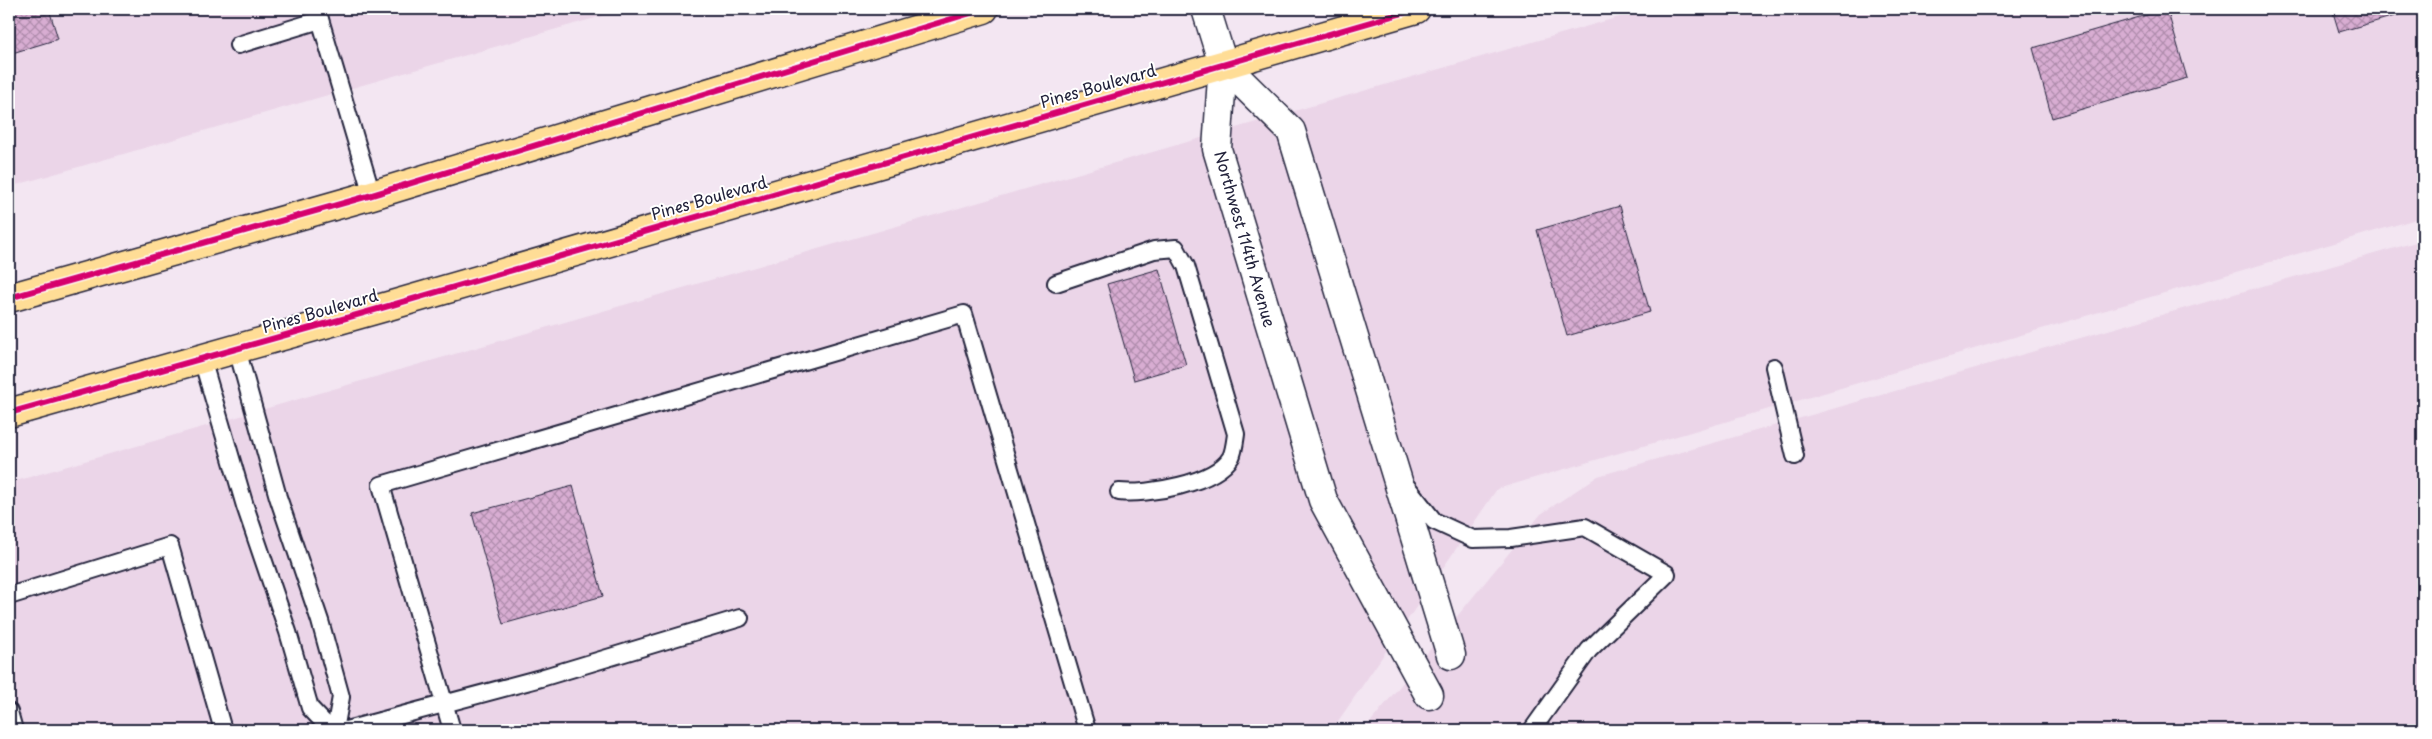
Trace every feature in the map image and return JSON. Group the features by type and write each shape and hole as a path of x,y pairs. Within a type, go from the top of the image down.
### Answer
{"highway":[{"path":"9,298 372,195 984,9"},
{"name":"Pines Boulevard","path":"9,413 1416,9"}],"street":[{"path":"1206,9 1223,64 1291,131 1451,655"},
{"name":"Northwest 114th Avenue","path":"1223,64 1217,149 1323,500 1429,694"}],"lane":[{"path":"238,45 318,14 372,195"},
{"path":"1056,283 1154,250 1176,248 1186,266 1236,434 1231,456 1216,472 1187,483 1137,494 1119,492"},
{"path":"452,730 380,485 964,314 1087,730"},
{"path":"237,349 278,497 320,621 341,697 333,730"},
{"path":"202,359 310,708 333,730"},
{"path":"1774,367 1795,456"},
{"path":"1395,472 1434,521 1473,539 1511,538 1585,527 1667,574 1589,650 1532,730"},
{"path":"9,596 170,546 223,730"},
{"path":"346,730 541,678 740,618"},
{"path":"9,712 14,730"}],"shaded area":[{"path":"9,9 626,9 9,187"},
{"path":"1647,9 2423,9 2423,217 1497,489 1332,730 9,730 9,483"},
{"path":"2423,240 2423,730 1364,730 1541,514 1598,476"}],"building":[{"path":"9,9 49,9 58,39 9,54"},
{"path":"2167,9 2187,78 2052,118 2033,48"},
{"path":"2332,9 2419,9 2339,32"},
{"path":"1620,206 1650,312 1567,336 1537,230"},
{"path":"1159,269 1186,365 1134,380 1107,284"},
{"path":"573,486 603,596 503,624 472,513"}],"cycle path":[{"path":"9,298 372,195 984,9"},
{"path":"9,413 392,305 1416,9"}]}
